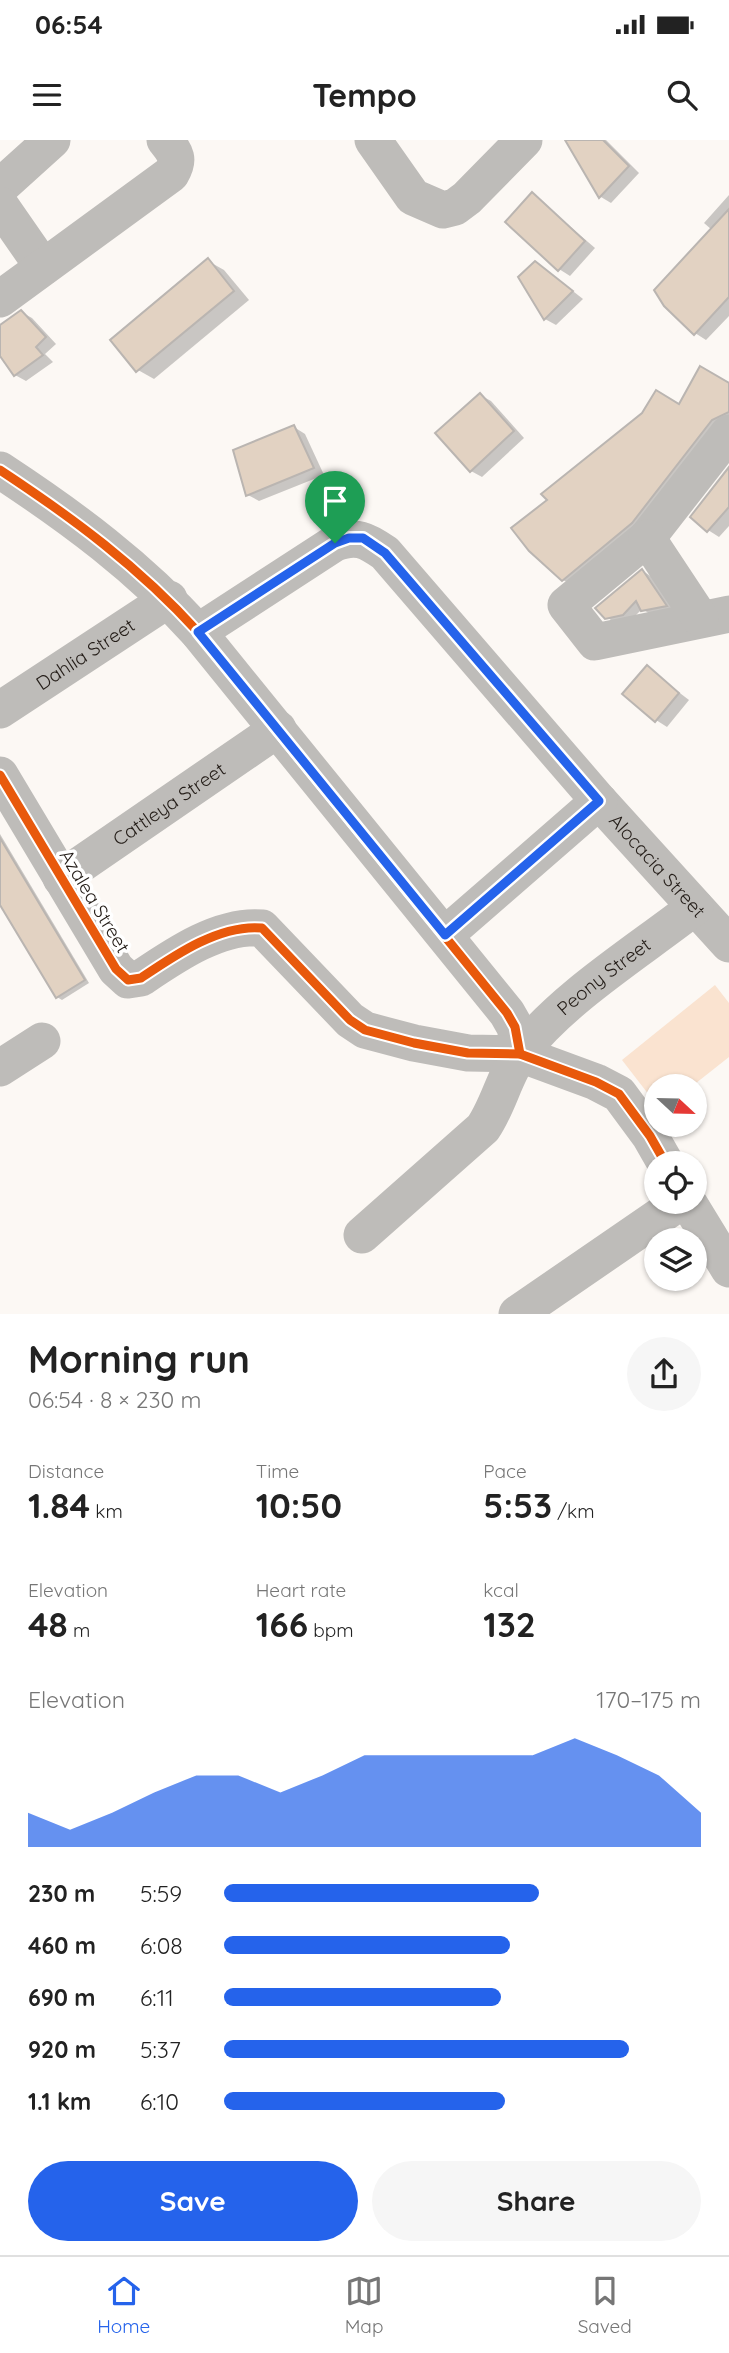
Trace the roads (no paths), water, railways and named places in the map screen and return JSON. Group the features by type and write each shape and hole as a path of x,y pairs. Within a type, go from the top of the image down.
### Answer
{"street":[{"path":"0,187 52,140"},
{"path":"0,299 171,174 178,163 177,155 165,140"},
{"path":"373,140 413,197 443,210 455,207 467,198 524,140"},
{"path":"0,205 43,267"},
{"path":"648,538 714,616 595,642 566,605 648,538 729,433"},
{"path":"0,470 91,531 169,599 278,729 507,1013 515,1027 520,1054 596,1082 619,1094 659,1151"},
{"name":"Alocacia Street","path":"198,632 335,543 349,538 363,538 385,553 599,801 729,944"},
{"name":"Dahlia Street","path":"0,710 169,599"},
{"name":"Cattleya Street","path":"61,878 278,729"},
{"name":"Azalea Street","path":"0,775 116,970 128,980 141,978 215,936 236,928 262,928 351,1020 365,1030 468,1053 520,1054"},
{"path":"445,935 599,801"},
{"name":"Peony Street","path":"362,1234 483,1128 496,1109 520,1054 551,1018 695,907"},
{"path":"0,1068 41,1041"},
{"path":"517,1314 663,1214"},
{"path":"708,1215 729,1269"}]}
